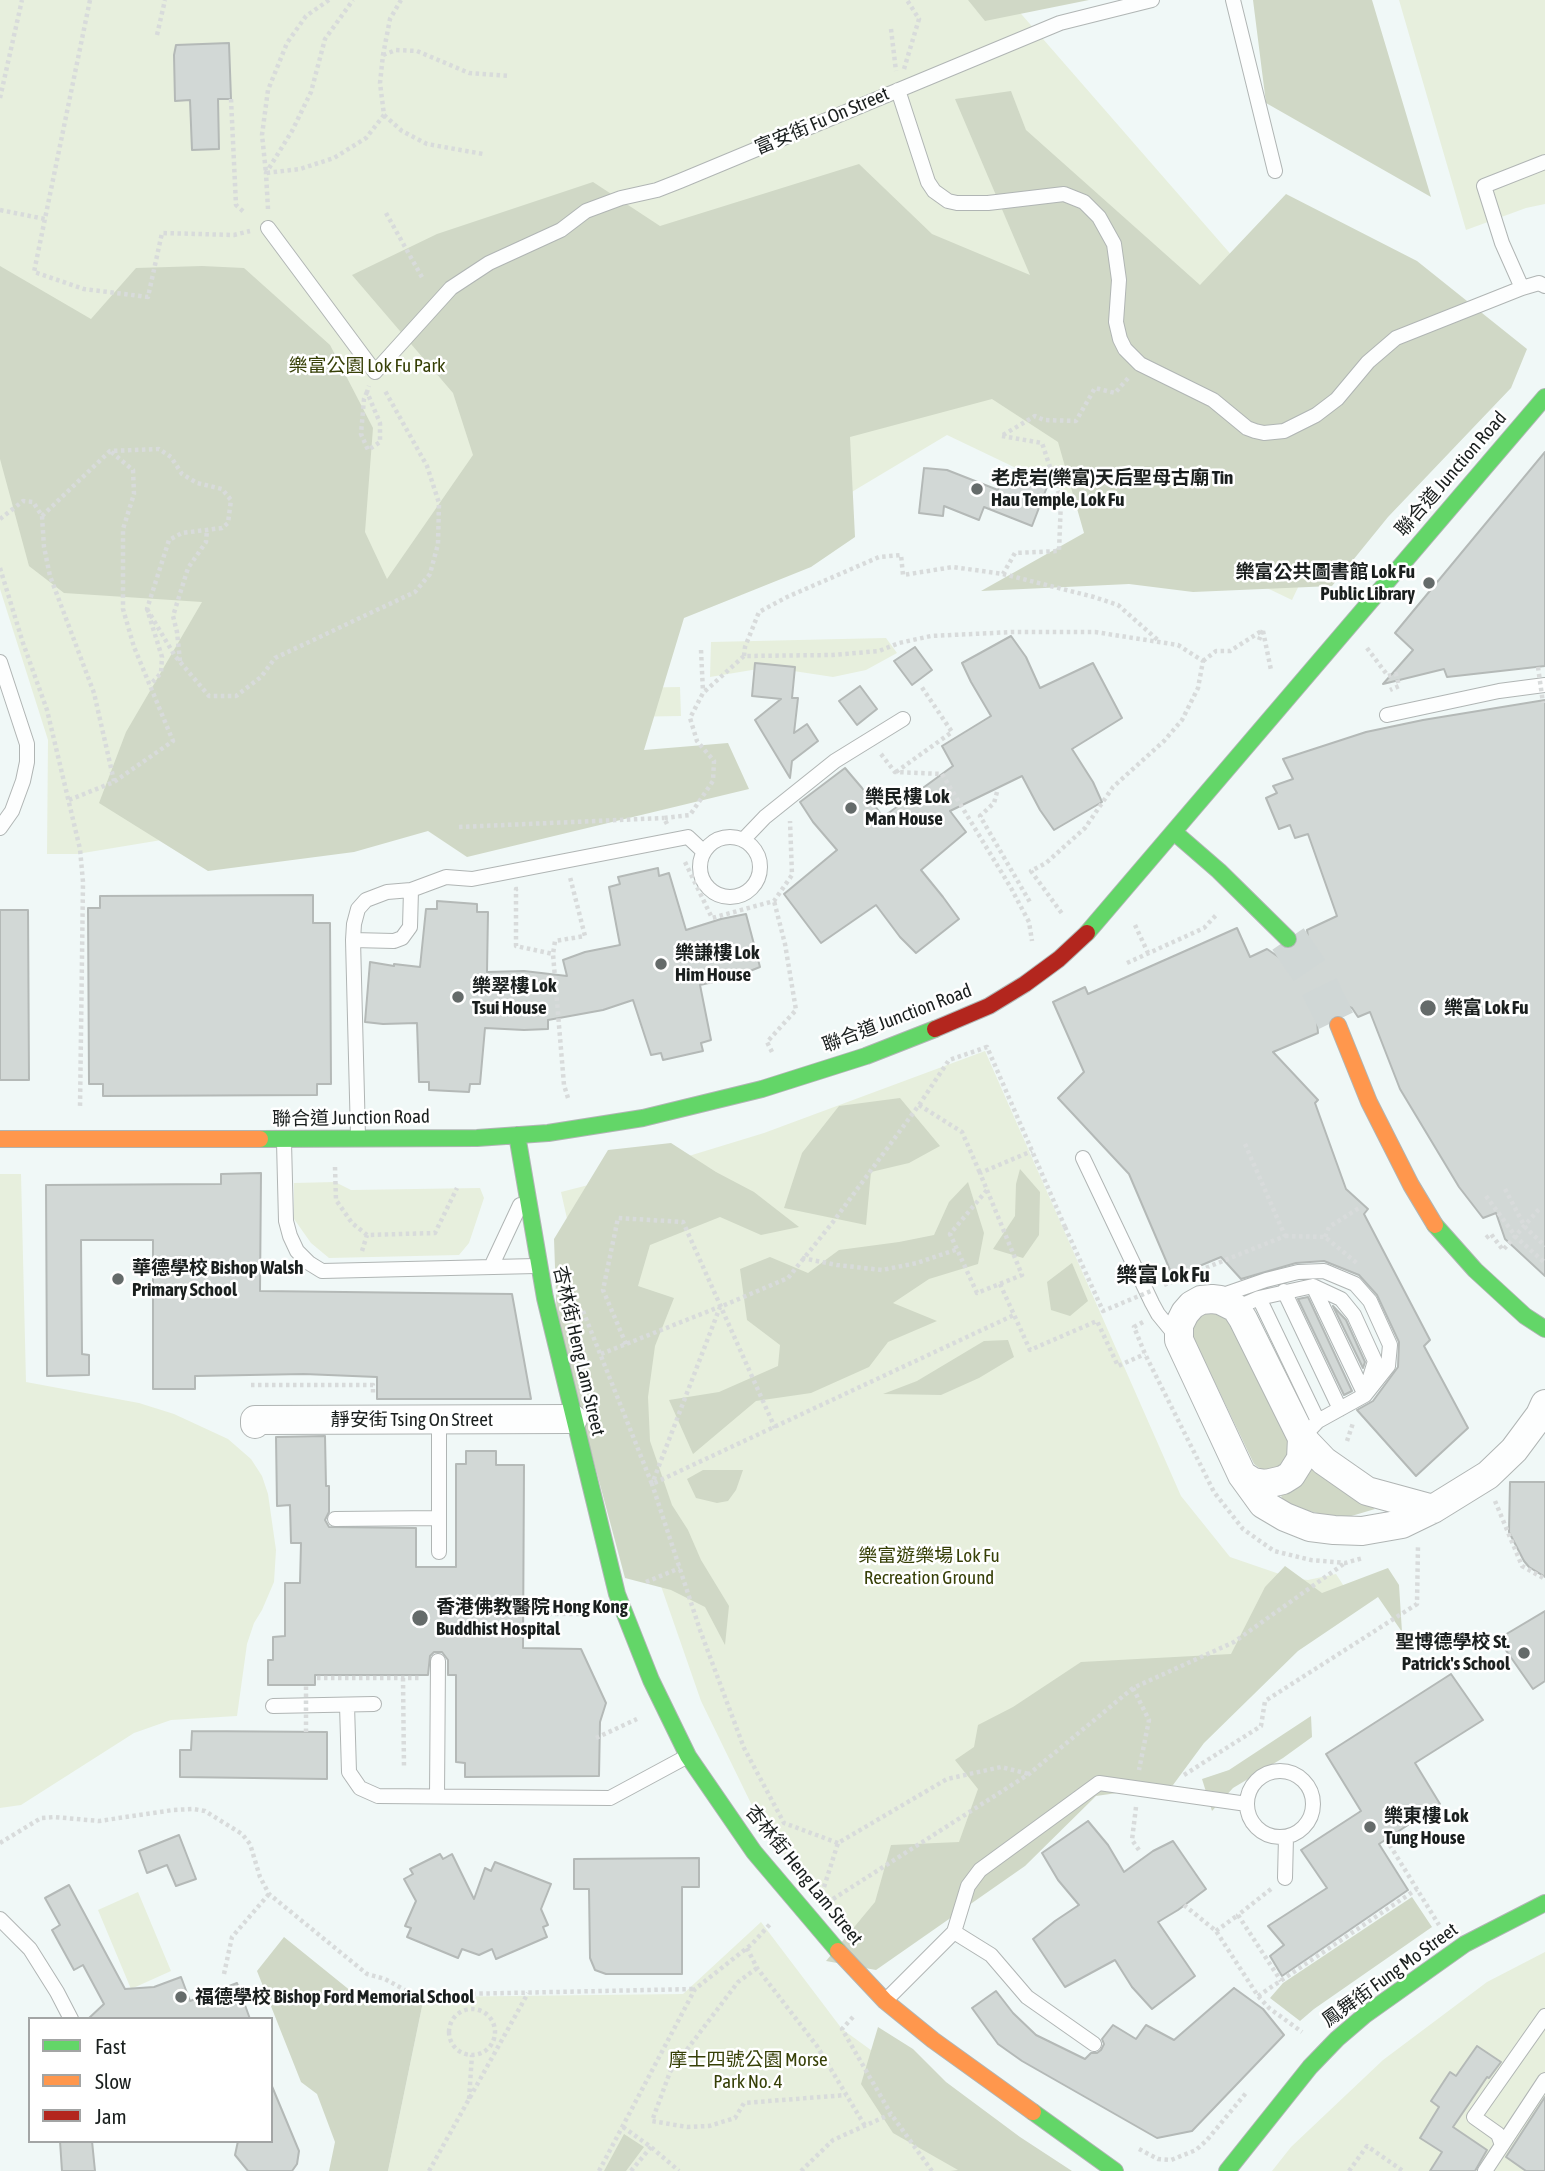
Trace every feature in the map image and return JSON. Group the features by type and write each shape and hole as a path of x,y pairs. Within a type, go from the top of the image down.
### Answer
{"main road":[{"name":"聯合道 Junction Road","path":"0,1139 477,1138 548,1133 643,1118 762,1089 866,1056 989,1006 1059,959 1095,925 1545,397"},
{"path":"1174,832 1219,871 1288,939"},
{"path":"1338,1025 1369,1102 1411,1185 1436,1227 1475,1270 1525,1316 1545,1329"},
{"name":"杏林街 Heng Lam Street","path":"517,1135 538,1266 617,1594 651,1680 688,1756 754,1852 822,1933 885,2001 933,2040 1115,2171"},
{"name":"鳳舞街 Fung Mo Street","path":"1227,2171 1310,2067 1346,2031 1465,1944 1545,1903"}],"street":[{"path":"1433,1509 1367,1491 1324,1461 1310,1430 1236,1302 1202,1300 1192,1305 1185,1313 1179,1325 1179,1340 1242,1475 1264,1504 1285,1517 1310,1527 1363,1531 1402,1524 1433,1509 1488,1475 1514,1450 1545,1404"},
{"name":"靜安街 Tsing On Street","path":"255,1424 255,1420 573,1419"},
{"path":"1242,1475 1253,1482 1266,1484 1291,1475 1301,1459 1310,1430"}],"lane":[{"path":"898,90 1060,23 1152,0"},
{"path":"1233,0 1275,171"},
{"name":"富安街 Fu On Street","path":"375,372 451,288 489,263 561,230 586,211 621,198 668,186 898,90 928,182 941,197 970,204 1064,194 1084,202 1099,217 1114,244 1119,280 1117,330 1125,349 1140,364 1213,400 1247,428 1264,433 1284,431 1304,422 1336,399 1368,362 1396,338 1522,288 1539,284 1545,286"},
{"path":"1522,288 1502,243 1484,186 1545,162"},
{"path":"268,228 375,372"},
{"path":"0,662 27,744 27,762 12,811 0,828"},
{"path":"1387,715 1499,691 1545,685"},
{"path":"743,840 765,817 835,761 902,719"},
{"path":"358,1139 353,940 357,911 366,900 387,892 411,890 446,877 472,879 688,837 704,852"},
{"path":"726,837 743,840 752,846 760,865 755,885 738,897 728,898 710,890 703,882 700,872 704,852 717,840 726,837"},
{"path":"353,940 394,941 402,937 410,927 411,890"},
{"path":"284,1140 286,1221 297,1251 322,1271 538,1266"},
{"path":"1083,1158 1152,1303 1179,1340"},
{"path":"491,1267 526,1191"},
{"path":"1236,1302 1266,1280 1298,1272 1324,1271 1355,1284 1370,1301 1390,1345 1388,1366 1365,1395 1310,1430"},
{"path":"1313,1286 1365,1395"},
{"path":"1236,1302 1313,1286 1341,1298 1354,1315 1375,1362 1365,1395"},
{"path":"1284,1291 1340,1409"},
{"path":"439,1420 439,1552"},
{"path":"335,1519 439,1518"},
{"path":"437,1796 438,1661"},
{"path":"347,1704 349,1772 360,1788 378,1796 610,1798 688,1756"},
{"path":"273,1706 374,1704"},
{"path":"1274,1772 1296,1775 1311,1792 1313,1804 1305,1825 1297,1833 1286,1837 1276,1837 1259,1829 1248,1814 1247,1804 1255,1783 1274,1772"},
{"path":"885,2001 954,1932 968,1886 980,1870 1099,1783 1247,1804"},
{"path":"1285,1878 1286,1837"},
{"path":"0,1919 30,1949 70,2017"},
{"path":"954,1932 991,1955 1027,1997 1094,2043"},
{"path":"1502,2145 1498,2134 1474,2117 1545,2016"},
{"path":"1505,2171 1488,2167 1545,2080"}],"path":[{"path":"0,98 22,0"},
{"path":"90,0 34,272 84,289 148,297 162,233 234,235 268,228 262,135 268,90 287,43 306,16 329,0"},
{"path":"157,35 165,0"},
{"path":"265,173 292,131 311,92 325,39 354,0"},
{"path":"401,0 390,19 383,55 380,83 384,115 402,131 427,144 483,154"},
{"path":"898,90 919,19 907,0"},
{"path":"891,29 898,90"},
{"path":"383,55 396,50 417,51 469,73 509,76"},
{"path":"231,99 236,205 245,213"},
{"path":"265,173 300,169 334,158 366,138 384,115"},
{"path":"0,210 45,219"},
{"path":"386,212 423,279"},
{"path":"1003,575 1015,552 1059,551 1061,500 1042,443 1002,436 1035,416 1044,420 1076,421 1096,388 1115,393 1140,364"},
{"path":"367,392 380,423 380,442 368,450 361,433 364,399 375,372"},
{"path":"147,609 180,662 209,696 236,696 261,677 275,658 415,592 430,574 438,544 439,502 427,466 403,427 375,372"},
{"path":"42,516 110,452 159,449 171,457 182,474 197,483 222,489 231,500 228,523 222,528 182,533 169,540 147,609 162,657 161,673 150,685"},
{"path":"69,800 114,782 173,741 134,647 123,609 122,528 134,494 133,470 110,452"},
{"path":"0,519 23,501 33,502 42,516 44,547 50,576 94,692 114,782"},
{"path":"180,662 173,616 188,568 206,542 207,530"},
{"path":"744,656 745,647 760,612 879,556 901,555 903,575 953,567 1003,575 1118,605 1160,642"},
{"path":"0,568 47,710 80,849 83,882 80,1119"},
{"path":"1259,639 1263,630"},
{"path":"1066,918 1031,872 1046,863 1085,828 1113,787 1164,741 1182,720 1198,688 1203,661 1216,651 1230,651 1263,630"},
{"path":"1263,630 1274,683"},
{"path":"459,827 690,815 713,781 713,761 697,741 690,718 703,693 744,656 833,655 879,651 931,636 1095,632 1178,645 1203,661"},
{"path":"1365,646 1388,676 1396,674 1399,686 1390,690"},
{"path":"701,650 703,693"},
{"path":"1538,667 1543,703"},
{"path":"895,772 953,732 921,686"},
{"path":"869,739 895,772 942,775 1029,922 1032,948"},
{"path":"997,792 994,803 980,816 1031,904"},
{"path":"664,818 672,840 712,918 774,901 792,875 789,799"},
{"path":"1000,870 1008,863"},
{"path":"570,1104 565,1085 553,954 555,941 585,936 570,876 582,874"},
{"path":"529,886 516,890 516,946 553,954"},
{"path":"772,1052 767,1042 796,1010 785,944 774,901"},
{"path":"1128,963 1204,928 1219,912"},
{"path":"1130,916 1148,953"},
{"path":"601,1354 788,1278 833,1222 949,1060 986,1047 1102,1311 1284,1236 1245,1144"},
{"path":"919,1105 962,1132 980,1173 987,1190 1022,1275 976,1293 950,1234 987,1190"},
{"path":"980,1173 1032,1151"},
{"path":"323,1164 348,1165"},
{"path":"335,1165 336,1200 352,1223 366,1235 435,1233 457,1188"},
{"path":"1505,1189 1525,1227 1545,1247"},
{"path":"1486,1196 1516,1237 1545,1263"},
{"path":"1325,1237 1329,1227 1359,1208"},
{"path":"1485,1239 1491,1234 1503,1250 1540,1208"},
{"path":"626,1344 603,1290 618,1218 683,1222 775,1428"},
{"path":"352,1253 362,1253 366,1235"},
{"path":"802,1258 882,1270 917,1263 958,1249"},
{"path":"1000,1284 1030,1350 1097,1321 1118,1366 1145,1354"},
{"path":"652,1484 720,1307"},
{"path":"582,1309 652,1484 700,1630 744,1748 785,1824 838,1843"},
{"path":"652,1484 1014,1315"},
{"path":"251,1385 373,1385 373,1404"},
{"path":"1491,1491 1522,1566 1545,1579"},
{"path":"1172,1774 1184,1776 1261,1726 1265,1701 1417,1604 1418,1542"},
{"path":"830,1901 1029,1774 1133,1688 1234,1642 1345,1563"},
{"path":"639,1585 680,1568"},
{"path":"527,1614 583,1614"},
{"path":"317,1678 405,1679 404,1768"},
{"path":"306,1685 306,1732"},
{"path":"1133,1688 1149,1720 1136,1788 1132,1840 1141,1853"},
{"path":"596,1738 644,1716"},
{"path":"822,1891 838,1843 947,1779 1000,1767 1029,1774"},
{"path":"1140,1767 1151,1769"},
{"path":"0,1843 41,1818 99,1821 173,1810 205,1811 242,1834 250,1844 260,1877 269,1894 367,1974 385,1979 415,1995 695,1989"},
{"path":"1386,1839 1437,1922"},
{"path":"1216,1931 1285,1878"},
{"path":"1258,1996 1417,1889"},
{"path":"224,1974 232,1937 269,1894"},
{"path":"1184,1905 1216,1931 1258,1996 1269,2008 1297,2027"},
{"path":"1238,1915 1280,1981"},
{"path":"599,2171 695,1989 747,1948 772,1922"},
{"path":"747,1948 757,1968 817,2046 865,2126"},
{"path":"757,1968 738,1982 670,2072 652,2121 687,2127 709,2126 735,2118 744,2103 846,2095"},
{"path":"429,2171 528,1992"},
{"path":"472,2008 486,2013 494,2024 495,2031 491,2045 472,2055 457,2049 449,2036 452,2020 457,2014 472,2008"},
{"path":"853,2017 842,2029 891,2114 932,2171"},
{"path":"1294,2041 1303,2031"},
{"path":"468,2103 472,2055"},
{"path":"1143,2152 1158,2159 1171,2160 1196,2150 1248,2090"},
{"path":"801,2171 833,2140 891,2114"},
{"path":"623,2127 678,2171"},
{"path":"1349,2171 1367,2146 1403,2171"},
{"path":"631,2171 651,2147"}],"green space":[{"name":"樂富公園 Lok Fu Park","path":"0,0 1009,0 1377,422 1292,600 947,435 616,633 409,799 77,854 47,854 48,740 0,589"},
{"path":"968,0 1089,0 985,21"},
{"path":"1253,0 1372,0 1431,197 1266,103"},
{"path":"1399,0 1545,0 1545,204 1526,208 1466,230"},
{"name":"樂富公園 Lok Fu Park","path":"1011,91 1026,130 1200,285 1286,194 1417,261 1527,349 1511,388 1388,517 1332,586 1193,592 1129,584 981,591 1084,533 1058,442 992,399 850,437 855,537 811,567 684,618 644,750 728,743 749,789 467,857 428,831 354,852 208,871 99,803 126,732 202,602 64,593 29,566 0,459 0,266 91,319 136,268 244,268 330,345 373,428 365,532 387,579 473,455 453,393 352,275 437,234 593,182 660,226 859,164 932,234 1030,275 955,99"},
{"path":"886,638 897,653 866,670 833,677 758,669 710,677 711,642"},
{"path":"680,687 681,716 622,717 621,688"},
{"name":"樂富遊樂場 Lok Fu Recreation Ground","path":"985,1051 1181,1496 1230,1557 1291,1578 1308,1580 1336,1574 1349,1594 881,1964 837,1923 762,1826 701,1701 622,1463 561,1192 764,1133"},
{"path":"900,1098 940,1146 909,1163 871,1172 866,1225 784,1208 802,1153 839,1106"},
{"path":"671,1143 754,1192 799,1227 761,1235 720,1217 650,1245 638,1286 674,1298 655,1346 648,1397 650,1441 672,1505 729,1606 725,1645 705,1607 671,1590 625,1578 557,1324 554,1239 608,1150"},
{"path":"1020,1169 1040,1192 1039,1235 1023,1258 993,1249 1015,1216 1016,1184"},
{"path":"0,1174 21,1174 26,1382 139,1403 174,1414 228,1439 251,1459 262,1476 268,1494 276,1550 274,1582 247,1644 237,1716 171,1720 134,1733 21,1805 0,1808"},
{"path":"335,1182 351,1190 480,1188 484,1198 469,1243 459,1255 329,1258 311,1243 294,1219 294,1183"},
{"path":"968,1182 984,1233 978,1264 929,1279 893,1303 937,1321 888,1342 869,1367 811,1393 756,1401 693,1454 669,1400 719,1392 778,1366 780,1345 747,1320 740,1269 770,1257 808,1273 839,1250 934,1235 949,1202"},
{"path":"1072,1263 1088,1301 1070,1316 1051,1310 1047,1282"},
{"path":"1211,1310 1228,1321 1290,1440 1289,1459 1272,1471 1262,1470 1254,1464 1194,1339 1192,1326 1196,1318"},
{"path":"1008,1340 1014,1357 979,1378 941,1395 883,1394 917,1381 984,1341"},
{"path":"1313,1458 1343,1488 1375,1509 1348,1517 1297,1508 1282,1500 1280,1489"},
{"path":"703,1470 743,1470 736,1490 728,1501 717,1503 696,1498 687,1479"},
{"path":"1285,1566 1322,1593 1388,1568 1399,1585 1402,1632 1378,1597 1298,1651 1204,1743 1173,1785 1096,1796 1025,1866 876,1970 826,1961 875,1902 891,1845 959,1842 978,1789 955,1760 974,1747 978,1725 1013,1707 1081,1662 1231,1654 1265,1587"},
{"path":"1311,1716 1312,1737 1233,1788 1212,1811 1202,1779 1229,1770"},
{"path":"138,1892 171,1971 131,1989 98,1910"},
{"path":"1412,1897 1432,1927 1300,2021 1270,1998 1283,1983"},
{"name":"摩士四號公園 Morse Park No. 4","path":"761,1922 842,2029 1037,2171 388,2171 424,1997 683,1994"},
{"path":"284,1937 362,2000 424,1997 388,2171 329,2171 335,2142 317,2094 301,2082 257,1971"},
{"path":"1545,1952 1545,2171 1272,2171 1291,2147 1383,2060 1487,1982"},
{"path":"878,2027 913,2049 946,2082 1020,2137 1072,2171 950,2171 958,2170 893,2133 861,2084"},
{"path":"624,2134 644,2147 626,2171 604,2171"}],"building":[{"path":"229,43 231,99 218,99 219,149 192,150 190,100 175,101 176,45"},
{"path":"1545,452 1545,666 1447,677 1444,669 1383,684 1413,650 1395,633"},
{"path":"924,468 947,470 998,490 1005,470 1047,487 1032,526 984,507 979,520 944,506 943,516 919,513"},
{"path":"1011,636 1026,657 1040,688 1093,663 1122,718 1072,749 1102,802 1054,830 1022,776 950,811 966,832 921,870 959,919 916,953 876,905 821,943 784,894 837,850 800,802 845,768 883,817 953,766 942,746 991,716 962,663"},
{"path":"915,647 932,670 912,685 894,661"},
{"path":"755,663 795,667 792,698 798,698 794,733 807,724 818,741 792,761 790,778 755,720 781,699 752,696"},
{"path":"860,686 877,709 857,725 839,701"},
{"path":"1545,700 1545,1276 1505,1239 1496,1213 1483,1218 1459,1187 1400,1089 1370,1012 1358,1017 1352,1008 1342,1004 1329,1005 1320,1012 1317,1021 1318,1033 1273,1052 1318,1100 1315,1103 1346,1189 1368,1209 1364,1214 1430,1340 1424,1346 1468,1428 1416,1476 1357,1410 1373,1401 1398,1367 1399,1342 1377,1295 1359,1275 1324,1261 1296,1263 1241,1279 1221,1257 1173,1277 1129,1174 1058,1098 1084,1072 1053,1002 1085,987 1088,994 1237,928 1250,957 1267,949 1283,960 1293,960 1303,955 1309,944 1307,930 1337,916 1308,834 1295,838 1290,825 1279,829 1266,798 1277,793 1273,786 1293,779 1283,759 1366,732"},
{"path":"658,868 659,876 669,873 686,930 746,914 760,967 735,977 700,985 711,1040 701,1043 703,1051 663,1060 661,1053 651,1055 633,1000 603,1010 548,1020 548,1029 485,1028 480,1084 470,1084 469,1092 429,1090 429,1082 419,1082 417,1023 365,1022 370,962 420,967 426,909 437,909 437,901 477,904 477,912 488,912 487,972 524,971 567,976 563,960 585,952 620,945 609,887 620,884 618,877"},
{"path":"313,895 313,923 330,923 331,1084 317,1084 317,1095 103,1096 103,1084 89,1084 88,908 100,908 100,896"},
{"path":"0,910 28,910 29,1080 0,1080"},
{"path":"261,1173 260,1291 512,1294 531,1399 377,1399 377,1377 304,1374 195,1376 195,1389 153,1389 153,1240 81,1240 82,1354 89,1355 89,1375 47,1376 46,1185 221,1184 221,1174"},
{"path":"1308,1297 1352,1391 1344,1395 1298,1299"},
{"path":"1333,1306 1346,1320 1365,1362 1363,1368"},
{"path":"325,1436 329,1512 325,1520 329,1527 416,1528 416,1567 456,1567 456,1464 466,1464 466,1451 496,1451 496,1465 524,1465 523,1648 581,1649 606,1703 600,1722 599,1776 465,1777 465,1763 456,1762 456,1675 448,1675 448,1660 442,1652 434,1652 430,1656 428,1675 315,1675 315,1685 268,1685 268,1660 273,1660 273,1637 285,1636 285,1583 300,1583 301,1543 291,1543 290,1505 277,1506 276,1437"},
{"path":"1510,1482 1545,1482 1545,1577 1524,1561 1509,1532"},
{"path":"1545,1611 1545,1681 1533,1689 1498,1639"},
{"name":"樂東樓 Lok Tung House","path":"1451,1674 1483,1720 1415,1763 1440,1804 1379,1844 1408,1890 1282,1976 1270,1956 1284,1945 1268,1926 1327,1888 1301,1850 1361,1811 1326,1754"},
{"path":"192,1731 327,1732 327,1779 180,1777 180,1750 191,1750"},
{"path":"1088,1821 1108,1845 1124,1872 1153,1851 1173,1841 1206,1889 1158,1922 1195,1976 1152,2009 1132,1987 1115,1960 1065,1987 1033,1939 1079,1905 1058,1880 1042,1853"},
{"path":"179,1835 196,1879 176,1886 167,1865 147,1873 139,1851"},
{"path":"440,1854 443,1859 452,1854 474,1899 485,1868 491,1871 495,1862 551,1884 541,1909 548,1925 543,1927 547,1937 496,1959 492,1949 479,1955 462,1949 458,1958 407,1937 411,1928 405,1926 416,1901 404,1879 413,1874 410,1869"},
{"path":"699,1858 699,1887 682,1887 682,1974 606,1974 595,1970 590,1958 589,1889 574,1889 574,1859"},
{"path":"69,1885 125,1989 154,1987 181,1977 190,2001 237,1983 249,2017 90,2017 104,2004 83,1965 74,1970 52,1930 60,1925 45,1898"},
{"path":"1234,1988 1263,2009 1284,2035 1192,2131 1157,2138 1022,2061 998,2044 972,2008 996,1991 1013,2013 1036,2035 1085,2059 1091,2053 1101,2050 1104,2044 1102,2039 1113,2025 1136,2039 1146,2025 1174,2040"},
{"path":"1477,2046 1501,2062 1489,2078 1487,2077 1453,2127 1487,2150 1475,2171 1430,2171 1442,2152 1420,2138 1439,2107 1431,2101 1450,2072 1456,2076"},
{"path":"273,2089 299,2151 297,2164 292,2171 248,2171 235,2155 238,2143 273,2143"},
{"path":"1545,2097 1545,2171 1526,2171 1506,2157"},
{"path":"60,2143 92,2143 95,2171 62,2171"}],"tunnel":[{"path":"1288,939 1316,980 1338,1025"}],"traffic: fast":[{"path":"1087,933 1545,397"},
{"path":"1174,832 1219,871 1288,939"},
{"path":"260,1139 477,1138 548,1133 643,1118 762,1089 866,1056 935,1029"},
{"path":"517,1135 545,1298 617,1594 651,1680 688,1756 754,1852 838,1951"},
{"path":"1435,1225 1475,1270 1525,1316 1545,1329"},
{"path":"1227,2171 1310,2067 1365,2015 1465,1944 1545,1903"},
{"path":"1033,2112 1115,2171"}],"traffic: slow":[{"path":"1338,1025 1369,1102 1411,1185 1435,1225"},
{"path":"0,1139 260,1139"},
{"path":"838,1951 885,2001 933,2040 1033,2112"}],"traffic: jam":[{"path":"935,1029 989,1006 1025,984 1059,959 1087,933"}],"place":[{"name":"老虎岩(樂富)天后聖母古廟 Tin Hau Temple, Lok Fu","path":"977,489"},
{"name":"樂富公共圖書館 Lok Fu Public Library","path":"1429,583"},
{"name":"樂民樓 Lok Man House","path":"851,808"},
{"name":"樂謙樓 Lok Him House","path":"661,964"},
{"name":"樂翠樓 Lok Tsui House","path":"458,997"},
{"name":"樂富 Lok Fu","path":"1428,1008"},
{"name":"華德學校 Bishop Walsh Primary School","path":"118,1279"},
{"name":"香港佛教醫院 Hong Kong Buddhist Hospital","path":"420,1618"},
{"name":"聖博德學校 St. Patrick's School","path":"1524,1653"},
{"name":"樂東樓 Lok Tung House","path":"1370,1827"},
{"name":"福德學校 Bishop Ford Memorial School","path":"181,1997"}],"district":[{"name":"樂富 Lok Fu","path":"1163,1275"}]}
